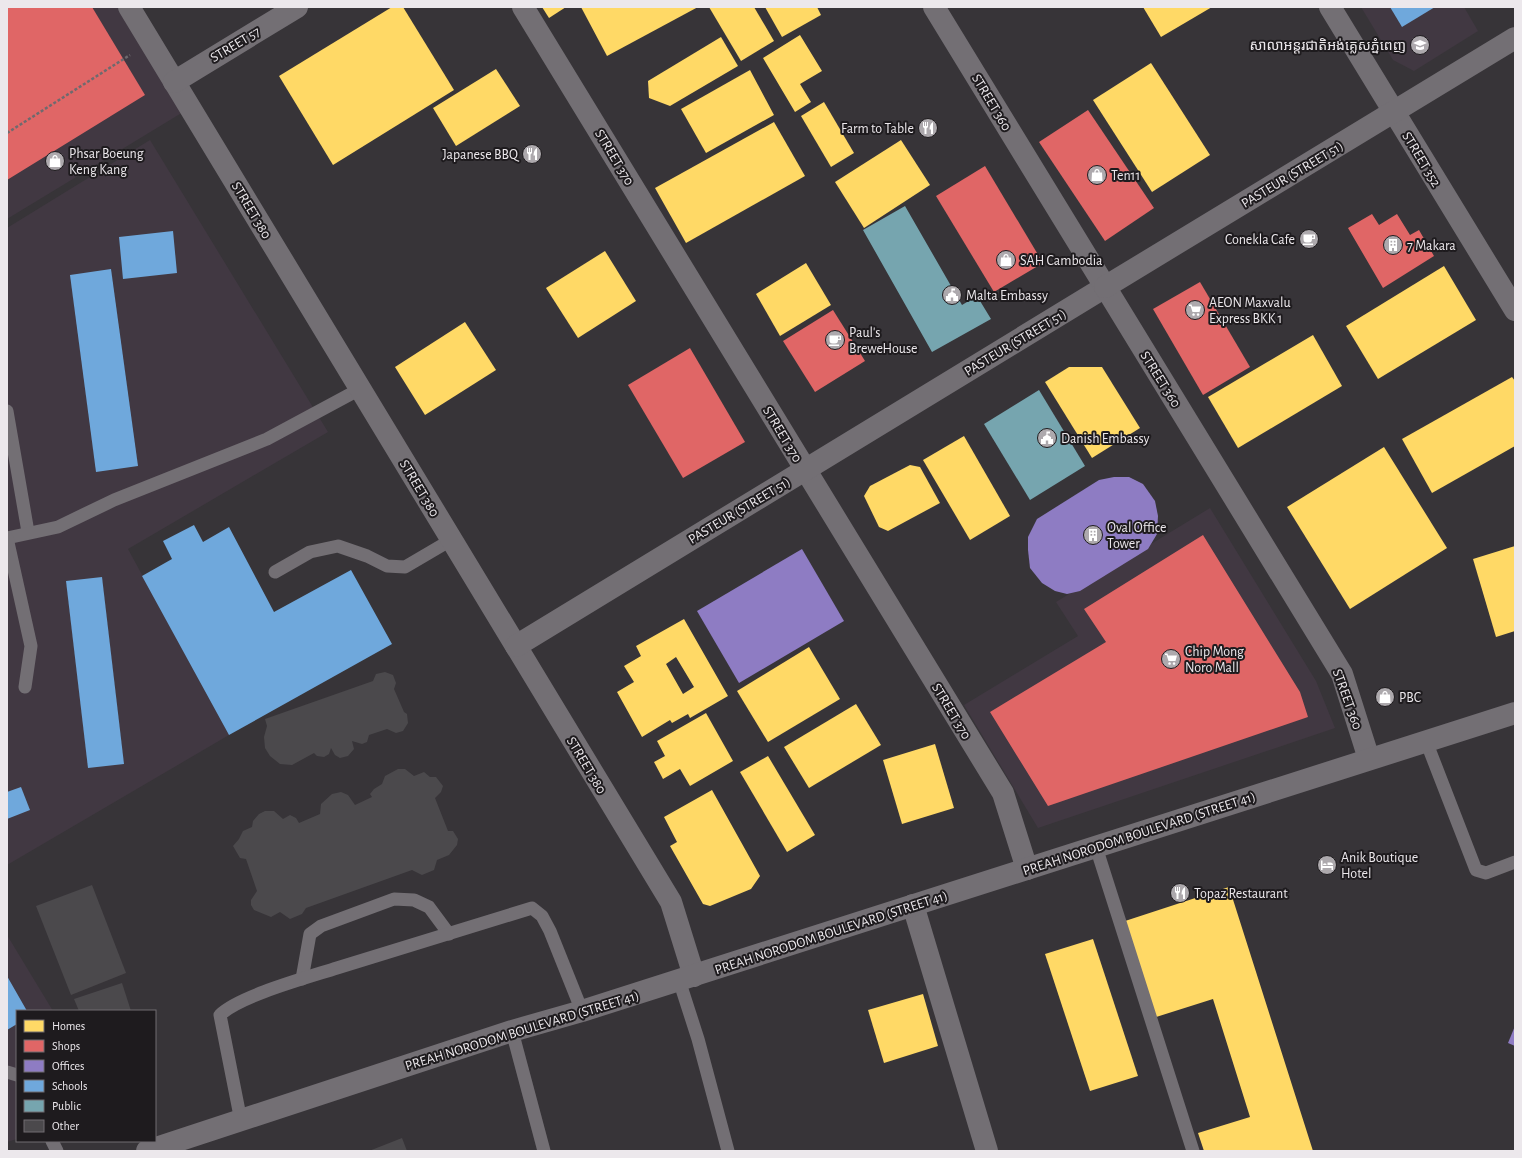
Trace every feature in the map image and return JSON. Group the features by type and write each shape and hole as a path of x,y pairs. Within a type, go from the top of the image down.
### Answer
{"street":[{"name":"STREET 380","path":"129,7 670,902 687,978"},
{"name":"STREET 57","path":"174,82 297,7"},
{"name":"STREET 370","path":"523,7 1003,793 1028,868"},
{"name":"STREET 360","path":"934,7 1342,674 1369,760"},
{"name":"STREET 352","path":"1330,7 1515,310"},
{"name":"PASTEUR (STREET 51)","path":"516,646 1515,38"},
{"name":"PREAH NORODOM BOULEVARD (STREET 41)","path":"147,1151 512,1031 687,978 1515,713"},
{"path":"913,905 987,1151"}],"lane":[{"path":"24,687 31,646 12,579 7,538 28,532 58,527 114,500 266,439 360,389"},
{"path":"7,411 28,532"},
{"path":"275,572 310,552 338,546 367,556 386,566 404,566 452,540"},
{"path":"1426,741 1476,870 1486,873 1515,862"},
{"path":"1096,847 1193,1151"},
{"path":"302,980 310,934 321,926 394,899 414,900 429,907 449,934"},
{"path":"241,1121 220,1015 226,1009 237,1003 302,980 532,908 542,916 550,931 582,1011"},
{"path":"687,978 698,1038 728,1151"},
{"path":"512,1031 544,1151"},
{"path":"52,1142 57,1151"}],"path":[{"path":"7,133 150,42"}],"shaded area":[{"name":"Phsar Boeung Keng Kang","path":"7,7 140,7 198,103 7,219"},
{"name":"សាលាអន្តរជាតិអង់គ្លេសភ្នំពេញ","path":"1361,7 1464,7 1478,31 1414,71 1393,60"},
{"path":"150,140 328,432 128,549 229,735 7,865 7,228"},
{"name":"Chip Mong Noro Mall","path":"1210,508 1316,681 1335,728 1038,828 964,705 1078,636 1056,602"},
{"path":"7,935 52,1010 16,1010 16,1139 7,1142"}],"building: Homes":[{"path":"392,7 403,7 454,90 333,165 279,76"},
{"path":"542,7 566,7 549,18"},
{"path":"581,7 698,7 607,56"},
{"path":"709,7 754,7 774,41 741,61"},
{"path":"765,7 817,7 821,15 782,37"},
{"path":"1143,7 1212,7 1161,37"},
{"path":"800,35 822,71 800,84 811,102 795,112 763,58"},
{"path":"721,37 738,66 670,106 649,98 648,81"},
{"path":"1151,63 1210,155 1152,192 1093,100"},
{"path":"496,69 520,106 456,146 433,108"},
{"path":"750,70 774,115 706,153 681,109"},
{"path":"824,102 854,153 831,167 801,116"},
{"path":"774,122 805,176 686,243 655,188"},
{"path":"901,140 930,185 864,228 835,182"},
{"path":"605,251 636,301 578,338 546,288"},
{"path":"806,263 831,305 780,336 756,294"},
{"path":"1444,266 1476,320 1378,379 1346,326"},
{"path":"465,322 496,370 425,415 395,367"},
{"path":"1313,335 1342,386 1238,448 1208,397"},
{"path":"1069,367 1102,367 1140,428 1092,458 1045,382"},
{"path":"1512,377 1515,381 1515,446 1432,493 1402,439"},
{"path":"964,436 1010,516 970,540 923,460"},
{"path":"1384,447 1447,548 1350,609 1287,507"},
{"path":"910,465 920,467 940,503 888,531 879,527 864,496 870,486"},
{"path":"1515,546 1515,631 1496,637 1473,559"},
{"path":"684,619 728,696 690,718 688,714 672,723 670,720 642,737 617,692 634,682 624,666 641,656 636,646","holes":["676,657 694,687 683,694 666,664"]},
{"path":"809,647 840,699 768,742 737,691"},
{"path":"856,704 881,745 809,788 784,747"},
{"path":"706,713 733,761 690,786 680,769 663,779 654,762 665,756 657,741"},
{"path":"935,744 954,808 902,824 883,760"},
{"path":"768,756 815,835 787,852 740,772"},
{"path":"712,790 760,876 751,889 710,906 703,904 670,846 677,842 664,817"},
{"path":"1229,887 1313,1151 1204,1151 1198,1133 1250,1117 1213,999 1153,1018 1122,922"},
{"path":"1093,939 1138,1076 1090,1091 1045,954"},
{"path":"923,994 938,1046 884,1063 868,1010"}],"building: Shops":[{"path":"7,7 92,7 145,95 7,180"},
{"name":"Ten11","path":"1088,110 1154,208 1105,241 1039,142"},
{"path":"985,166 1043,263 994,292 936,196"},
{"name":"7 Makara","path":"1372,214 1379,225 1397,214 1410,235 1419,230 1434,256 1383,288 1348,228"},
{"path":"1200,282 1250,367 1203,395 1153,309"},
{"path":"833,310 865,361 815,392 783,341"},
{"path":"690,348 745,442 683,478 628,385"},
{"name":"Chip Mong Noro Mall","path":"1203,535 1300,692 1308,717 1048,806 990,712 1106,642 1084,609"}],"building: Offices":[{"name":"Oval Office Tower","path":"1114,477 1129,477 1143,484 1155,501 1158,516 1157,534 1148,549 1080,591 1067,594 1055,591 1042,583 1030,568 1028,537 1037,519 1099,480"},
{"path":"802,549 844,621 739,683 697,611"},
{"path":"1515,1026 1515,1046 1508,1043"}],"building: Schools":[{"path":"1390,7 1435,7 1402,27"},
{"path":"173,231 177,273 123,279 119,237"},
{"path":"111,269 138,466 96,472 70,275"},
{"path":"194,525 203,542 229,527 274,612 351,570 392,644 229,735 142,576 172,559 163,541"},
{"path":"102,577 124,764 88,768 66,581"},
{"path":"21,787 30,810 7,819 7,792"},
{"path":"7,976 26,1010 16,1010 16,1025 7,1030"}],"building: Public":[{"path":"905,206 962,305 977,296 991,319 932,352 863,230"},
{"path":"1039,390 1085,466 1030,500 984,424"}],"building: Other":[{"path":"385,672 393,675 396,683 394,689 404,712 407,714 408,723 403,731 396,733 387,729 369,735 367,742 362,744 352,741 354,749 348,756 340,758 335,755 331,748 329,754 324,757 317,756 314,753 292,765 280,764 270,756 265,748 264,737 267,726 265,719 373,681 376,674"},
{"path":"398,769 405,769 414,776 424,772 430,777 436,777 443,786 441,792 435,798 448,831 453,831 458,839 457,845 449,855 437,860 434,870 422,875 412,870 306,908 302,914 290,919 280,912 271,917 254,910 251,905 251,900 257,891 246,859 240,858 233,846 243,831 252,827 253,821 259,814 265,811 274,811 283,819 290,815 296,818 299,823 320,814 321,804 332,794 341,792 348,795 355,805 372,797 370,794 374,789 382,784 385,776"},
{"path":"92,885 126,973 71,995 36,906"},
{"path":"122,983 131,1010 79,1010 74,999"},
{"path":"402,1138 407,1151 369,1151"}],"place":[{"name":"សាលាអន្តរជាតិអង់គ្លេសភ្នំពេញ","path":"1420,45"},
{"name":"Farm to Table","path":"928,128"},
{"name":"Japanese BBQ","path":"532,154"},
{"name":"Phsar Boeung Keng Kang","path":"55,161"},
{"name":"Ten11","path":"1097,175"},
{"name":"Conekla Cafe","path":"1309,239"},
{"name":"7 Makara","path":"1393,245"},
{"name":"SAH Cambodia","path":"1006,260"},
{"name":"Malta Embassy","path":"952,295"},
{"name":"AEON Maxvalu Express BKK 1","path":"1195,310"},
{"name":"Paul's BreweHouse","path":"835,340"},
{"name":"Danish Embassy","path":"1047,438"},
{"name":"Oval Office Tower","path":"1093,535"},
{"name":"Chip Mong Noro Mall","path":"1171,659"},
{"name":"PBC","path":"1385,697"},
{"name":"Anik Boutique Hotel","path":"1327,865"},
{"name":"Topaz Restaurant","path":"1180,893"}]}
